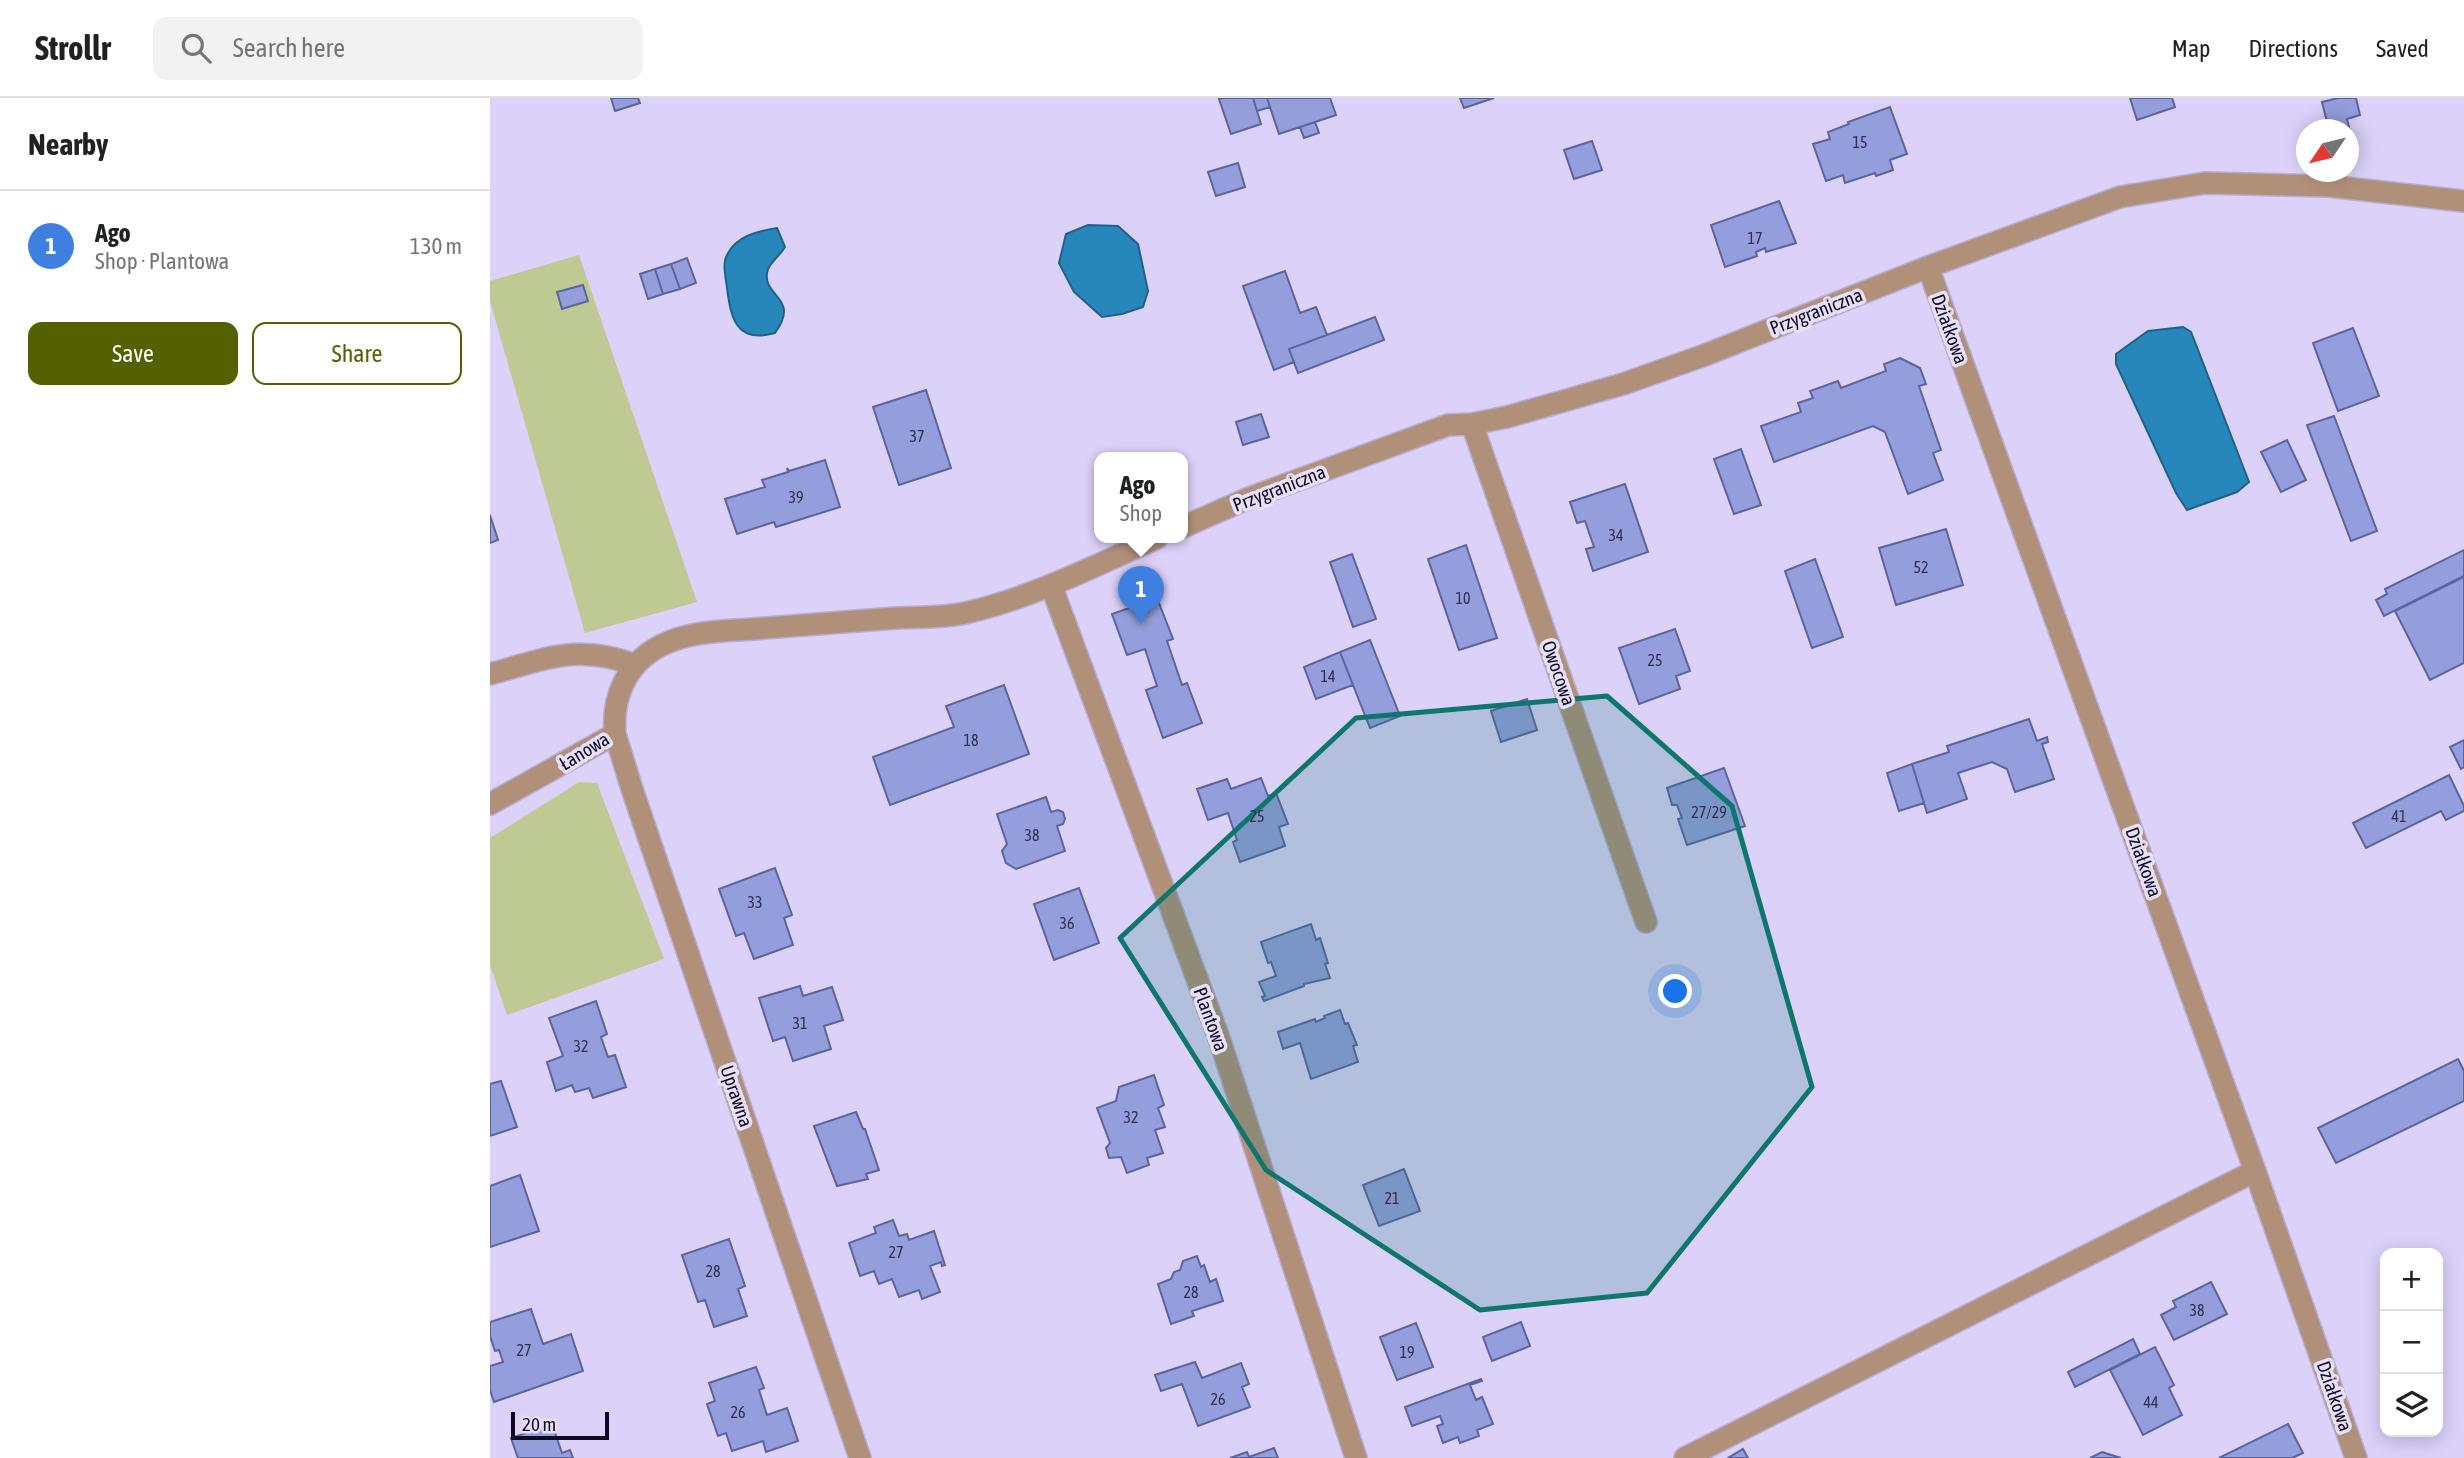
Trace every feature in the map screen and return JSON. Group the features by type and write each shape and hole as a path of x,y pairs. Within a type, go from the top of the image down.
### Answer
{"street":[{"name":"Przygraniczna","path":"1188,525 1249,498 1448,425 1472,424 1507,417 1623,384 2120,197 2205,183 2328,186 2464,201"},
{"name":"Działkowa","path":"1928,267 2356,1458"},
{"name":"Owocowa","path":"1472,424 1646,922"},
{"path":"490,674 556,656 584,652 612,656 635,664 663,644 710,632 964,614 1051,585 1146,543"},
{"name":"Plantowa","path":"1051,585 1219,1038 1356,1458"},
{"name":"Łanowa","path":"490,804 615,734 616,700 624,680 635,664"},
{"name":"Uprawna","path":"615,734 860,1458"},
{"path":"1685,1458 2255,1171"}],"highlighted area":[{"path":"1607,696 1732,806 1812,1087 1647,1293 1480,1310 1266,1170 1120,938 1356,718"}],"green space":[{"path":"579,255 697,602 585,633 490,301 490,281"},
{"path":"579,782 597,783 664,959 507,1015 490,965 490,838"}],"water":[{"path":"1088,225 1118,226 1138,244 1148,291 1143,307 1102,317 1074,292 1059,263 1066,234"},
{"path":"777,228 785,247 769,266 767,278 769,286 782,304 782,321 775,333 752,335 744,332 734,318 725,276 726,259 731,249 742,239"},
{"path":"2183,327 2191,332 2249,482 2237,492 2187,510 2176,493 2116,364 2116,354 2148,331"}],"building":[{"path":"611,98 638,98 640,103 615,111"},
{"path":"1253,98 1261,124 1231,134 1219,99"},
{"path":"1253,98 1267,98 1270,107 1257,111"},
{"path":"1267,98 1330,98 1336,115 1279,134"},
{"path":"1460,98 1494,98 1464,108"},
{"path":"2130,98 2172,98 2175,107 2137,120"},
{"path":"2338,98 2356,98 2360,115 2347,119 2326,119 2322,102"},
{"path":"1890,107 1907,154 1890,160 1893,170 1876,176 1875,173 1845,183 1843,175 1826,181 1813,144 1830,139 1828,132 1849,124 1848,122"},
{"path":"1315,122 1319,133 1304,138 1300,127"},
{"path":"1592,141 1602,170 1574,179 1564,150"},
{"path":"1238,163 1245,187 1216,196 1208,172"},
{"path":"1779,201 1796,243 1766,252 1765,248 1756,252 1757,256 1725,267 1711,225"},
{"path":"687,258 696,283 680,289 671,264"},
{"path":"671,264 680,289 663,294 655,269"},
{"path":"655,269 663,294 648,299 640,274"},
{"path":"1285,271 1300,313 1316,307 1327,335 1289,349 1294,362 1274,370 1243,286"},
{"path":"583,285 588,301 562,309 557,292"},
{"path":"1375,317 1384,340 1298,373 1289,349"},
{"path":"2353,328 2379,396 2338,411 2313,343"},
{"path":"1900,358 1920,368 1926,384 1919,386 1941,450 1933,453 1943,480 1908,494 1885,432 1873,426 1774,462 1761,426 1801,412 1798,403 1813,398 1810,391 1838,381 1841,388 1886,371 1884,364"},
{"path":"926,390 951,468 899,485 873,407"},
{"path":"1261,414 1269,437 1243,445 1236,422"},
{"path":"2334,416 2377,531 2351,541 2307,425"},
{"path":"2287,440 2306,480 2281,492 2261,452"},
{"path":"1741,449 1761,505 1734,514 1714,459"},
{"path":"825,460 840,507 776,527 774,522 737,534 725,499 765,487 762,480 788,472 787,468 789,471"},
{"path":"1625,484 1648,552 1593,571 1586,549 1594,547 1585,521 1577,523 1570,502"},
{"path":"490,515 498,540 490,543"},
{"path":"1946,529 1963,585 1896,605 1879,548"},
{"path":"1466,545 1497,638 1459,650 1428,559"},
{"path":"2464,550 2464,576 2384,616 2376,600 2387,594 2385,589"},
{"path":"1352,554 1376,619 1353,627 1330,562"},
{"path":"1815,559 1843,637 1812,648 1785,571"},
{"path":"2464,577 2464,663 2430,680 2395,611"},
{"path":"1157,598 1173,639 1167,641 1182,685 1187,683 1202,723 1163,738 1146,690 1157,686 1145,649 1127,655 1112,614"},
{"path":"1675,629 1690,671 1676,676 1680,689 1639,704 1619,648"},
{"path":"1370,640 1400,716 1370,728 1340,652"},
{"path":"1340,652 1353,685 1316,699 1304,667"},
{"path":"1004,685 1029,754 890,805 873,757 954,727 946,706"},
{"path":"1527,699 1537,730 1501,742 1491,711"},
{"path":"2029,719 2037,741 2047,737 2048,742 2042,744 2054,779 2015,792 2007,769 1992,762 1958,773 1967,799 1927,813 1912,764 1949,752 1947,746"},
{"path":"2464,740 2464,767 2461,769 2450,747"},
{"path":"1912,764 1924,803 1899,811 1887,773"},
{"path":"1724,768 1745,826 1687,845 1678,819 1682,818 1677,805 1672,805 1667,788"},
{"path":"2449,775 2464,811 2446,820 2441,811 2366,848 2353,823"},
{"path":"1261,778 1268,796 1276,793 1288,824 1279,827 1285,846 1240,862 1233,842 1237,840 1228,813 1208,820 1197,789 1227,779 1231,789"},
{"path":"1046,797 1051,812 1063,812 1063,824 1057,826 1065,851 1016,869 1006,863 1002,851 1007,844 997,814"},
{"path":"775,868 792,915 784,918 793,945 754,959 744,933 736,936 719,889"},
{"path":"1079,888 1099,943 1054,960 1034,904"},
{"path":"1311,924 1316,940 1320,938 1330,978 1304,984 1264,1001 1262,997 1265,996 1259,982 1276,976 1261,942"},
{"path":"800,986 803,996 832,987 843,1020 824,1026 831,1049 793,1061 785,1037 773,1041 759,998"},
{"path":"596,1001 607,1034 601,1037 608,1057 615,1055 626,1087 593,1098 589,1088 575,1092 572,1085 556,1091 547,1062 563,1056 549,1018"},
{"path":"1340,1010 1357,1045 1353,1046 1358,1062 1311,1079 1300,1043 1283,1049 1278,1032 1315,1019 1316,1022"},
{"path":"2458,1059 2464,1071 2464,1101 2336,1163 2318,1128"},
{"path":"1154,1075 1164,1105 1158,1108 1165,1127 1155,1130 1163,1153 1147,1158 1149,1165 1127,1173 1121,1157 1109,1158 1106,1148 1110,1143 1097,1108 1116,1101 1119,1087"},
{"path":"501,1081 517,1127 490,1136 490,1084"},
{"path":"856,1112 879,1170 866,1174 868,1179 837,1186 814,1126"},
{"path":"1404,1169 1420,1211 1379,1226 1363,1185"},
{"path":"520,1175 539,1231 490,1247 490,1186"},
{"path":"893,1220 899,1236 907,1234 909,1240 934,1231 945,1265 942,1266 941,1262 930,1266 940,1292 922,1299 919,1290 899,1297 892,1279 879,1284 874,1271 860,1276 849,1243 876,1233 874,1227"},
{"path":"729,1239 745,1286 738,1289 747,1316 714,1327 705,1300 698,1302 682,1255"},
{"path":"1197,1256 1201,1267 1204,1265 1210,1282 1216,1279 1223,1301 1192,1311 1194,1316 1171,1324 1158,1284 1171,1279 1174,1272 1180,1270 1183,1261"},
{"path":"2211,1282 2227,1314 2174,1340 2161,1315 2176,1307 2173,1301"},
{"path":"531,1309 543,1344 571,1334 583,1371 494,1402 490,1390 490,1366 503,1362 499,1350 495,1351 490,1336 490,1322"},
{"path":"1521,1322 1530,1346 1492,1361 1483,1337"},
{"path":"1416,1323 1433,1367 1397,1380 1380,1337"},
{"path":"2133,1339 2140,1354 2075,1387 2068,1372"},
{"path":"2155,1347 2174,1385 2169,1388 2182,1415 2143,1435 2110,1370"},
{"path":"1195,1362 1202,1378 1241,1363 1249,1384 1242,1387 1250,1407 1198,1426 1182,1384 1161,1391 1155,1375"},
{"path":"756,1367 764,1388 759,1390 767,1415 787,1408 798,1441 766,1452 763,1441 732,1451 726,1433 718,1436 707,1404 715,1401 709,1383"},
{"path":"1481,1379 1482,1381 1470,1385 1476,1400 1482,1397 1493,1424 1477,1430 1479,1436 1460,1443 1458,1437 1443,1443 1437,1426 1443,1424 1440,1416 1412,1426 1405,1407"},
{"path":"552,1424 562,1453 570,1450 573,1458 518,1458 511,1438"},
{"path":"2288,1424 2303,1453 2292,1458 2219,1458"},
{"path":"1274,1448 1278,1458 1230,1458 1247,1452 1249,1457"},
{"path":"1743,1449 1748,1458 1728,1458"},
{"path":"2102,1452 2121,1458 2090,1458"}],"place":[{"name":"Ago","path":"1141,624"}]}
